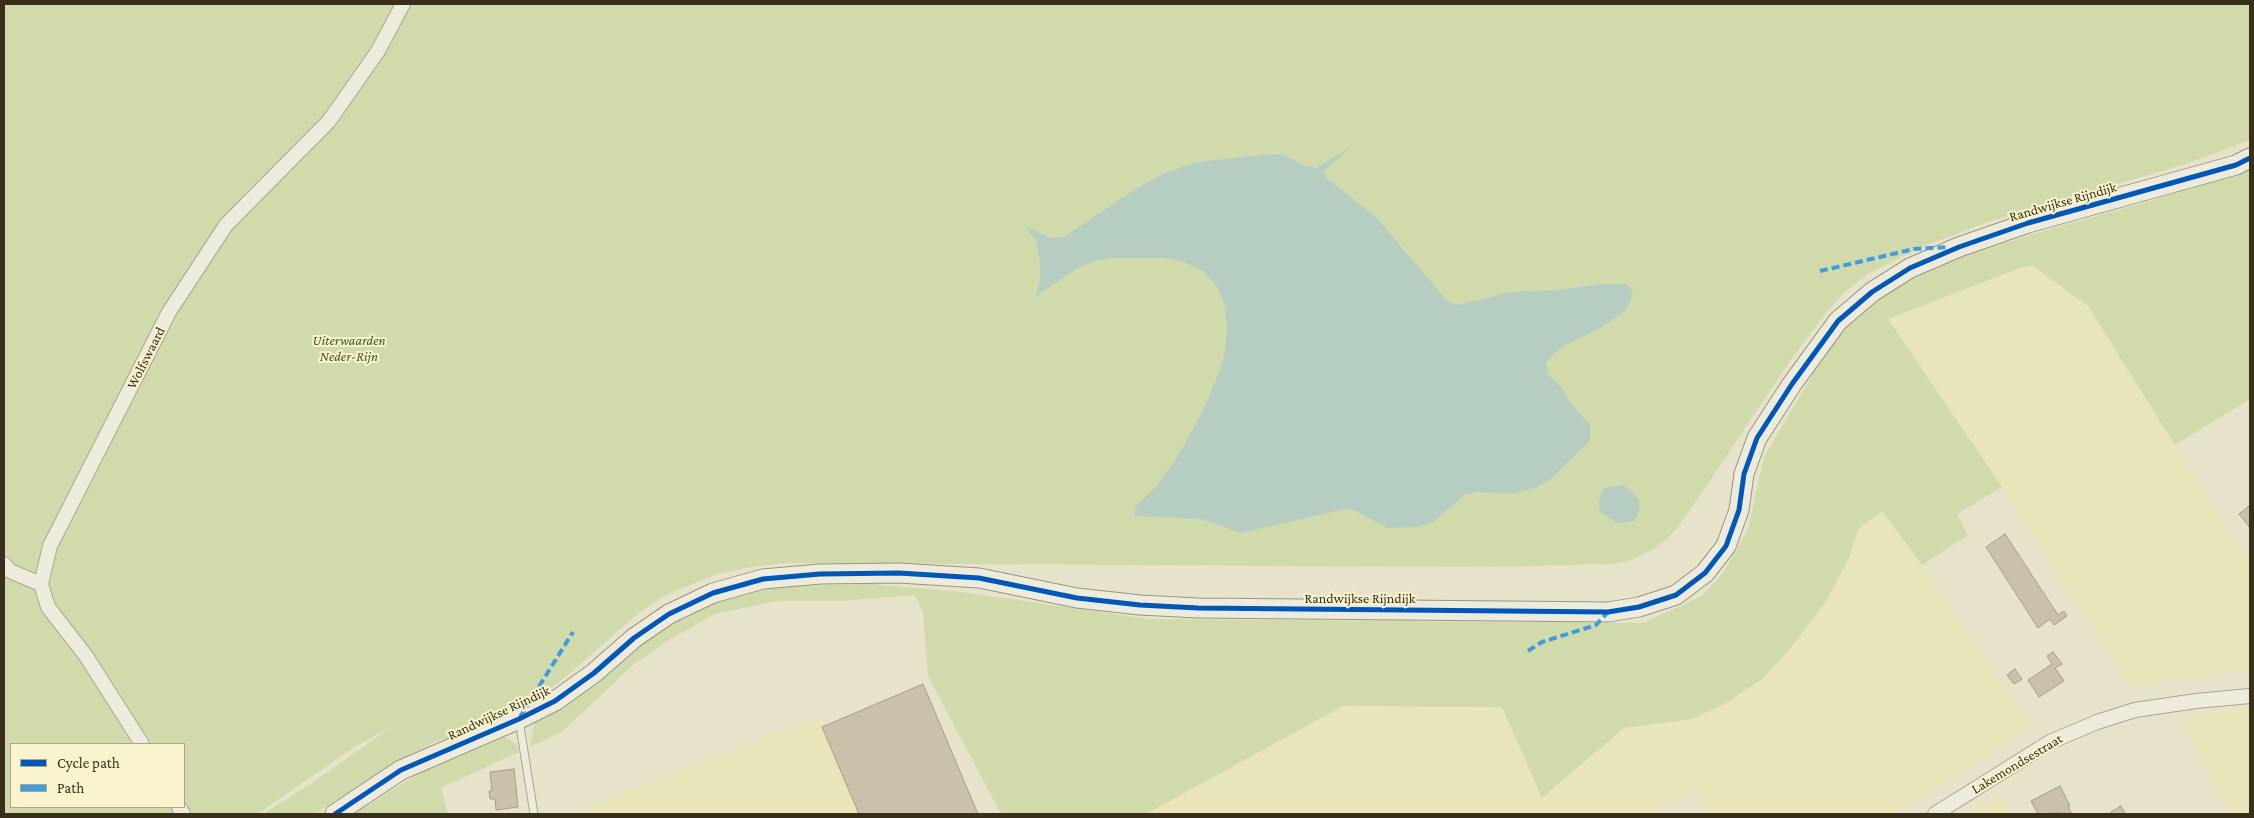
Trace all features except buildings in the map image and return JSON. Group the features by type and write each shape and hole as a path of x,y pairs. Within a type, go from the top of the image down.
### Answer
{"street":[{"name":"Wolfswaard","path":"41,584 50,546 169,312 226,225 329,121 378,51 403,4"},
{"name":"Randwijkse Rijndijk","path":"335,814 401,770 519,719 555,701 594,673 634,638 669,614 713,593 763,579 820,574 889,573 979,578 1077,598 1140,606 1198,608 1608,612 1639,607 1676,595 1705,573 1726,546 1739,510 1744,474 1757,438 1792,384 1838,321 1872,292 1910,268 1959,247 2028,223 2236,165 2250,158"},
{"path":"4,564 10,572 41,584 48,607 86,656 141,743"},
{"name":"Lakemondsestraat","path":"1935,814 2050,742 2097,722 2135,710 2196,701 2250,696"}],"lane":[{"path":"519,719 534,814"}],"shaded area":[{"path":"1351,147 1326,169 1325,177 1376,217 1448,302 1459,305 1511,292 1558,290 1602,284 1625,284 1630,287 1633,292 1631,301 1625,311 1602,327 1564,346 1551,356 1546,363 1548,375 1562,388 1568,400 1590,425 1590,441 1549,480 1537,487 1512,494 1477,492 1466,494 1433,522 1418,527 1387,528 1354,510 1345,509 1241,533 1201,519 1134,516 1136,506 1157,486 1178,456 1201,414 1216,380 1225,353 1227,329 1225,306 1217,286 1203,271 1184,262 1164,258 1114,258 1094,261 1078,268 1036,296 1040,280 1040,262 1036,241 1025,226 1051,238 1064,237 1134,190 1167,172 1197,162 1270,154 1284,155 1306,166 1316,168"},
{"path":"2033,266 2088,306 2250,565 2250,669 2132,686 1888,319 2020,268"},
{"path":"1623,485 1632,491 1639,500 1640,510 1634,521 1617,523 1600,512 1599,502 1604,488"},
{"path":"1883,511 2033,727 1892,814 1709,814 1696,790 1644,814 1548,814 1546,810 1538,814 1146,814 1343,706 1502,707 1542,798 1624,728 1692,719 1761,680 1789,650 1826,601 1849,558 1859,528"},
{"path":"2250,706 2250,814 2232,814 2181,720"},
{"path":"819,717 857,814 587,814 585,808"},
{"path":"2002,793 2013,814 1968,814"}],"green space":[{"name":"Uiterwaarden Neder-Rijn","path":"4,4 2250,4 2250,140 2186,164 1988,222 1924,246 1868,274 1844,293 1828,310 1790,361 1688,513 1671,535 1656,548 1628,561 1613,564 1484,567 786,563 751,567 717,574 668,594 641,611 569,674 533,702 496,721 435,742 399,760 315,814 263,814 315,781 394,725 356,746 257,814 4,814"},
{"path":"2250,168 2250,399 2175,445 2088,306 2033,266 2020,268 1888,319 2002,487 1957,514 1968,535 1922,565 1882,511 1859,528 1849,558 1826,601 1789,650 1761,680 1721,706 1692,719 1624,728 1542,798 1502,707 1343,706 1146,814 1001,814 928,676 923,613 915,595 839,601 777,601 715,614 672,638 634,664 563,731 530,747 534,723 577,697 647,639 692,610 746,592 791,586 871,584 962,592 1149,619 1643,623 1702,596 1723,573 1748,529 1764,457 1827,350 1849,322 1899,284 1927,269 1960,257 2153,200"},
{"path":"505,737 516,744 519,752 441,788 448,814 354,814 420,773"}],"marked path":[{"path":"1820,271 1914,249 1949,247"},
{"path":"1528,651 1542,642 1596,625 1608,612"},
{"path":"520,717 573,632"}],"cycle path":[{"path":"335,814 401,770 519,719 555,701 594,673 634,638 669,614 713,593 763,579 820,574 899,573 979,578 1077,598 1140,605 1198,608 1608,612 1639,607 1676,595 1705,573 1726,546 1739,510 1744,474 1757,438 1792,384 1838,321 1872,292 1910,268 1959,247 2028,223 2236,165 2250,158"}]}
